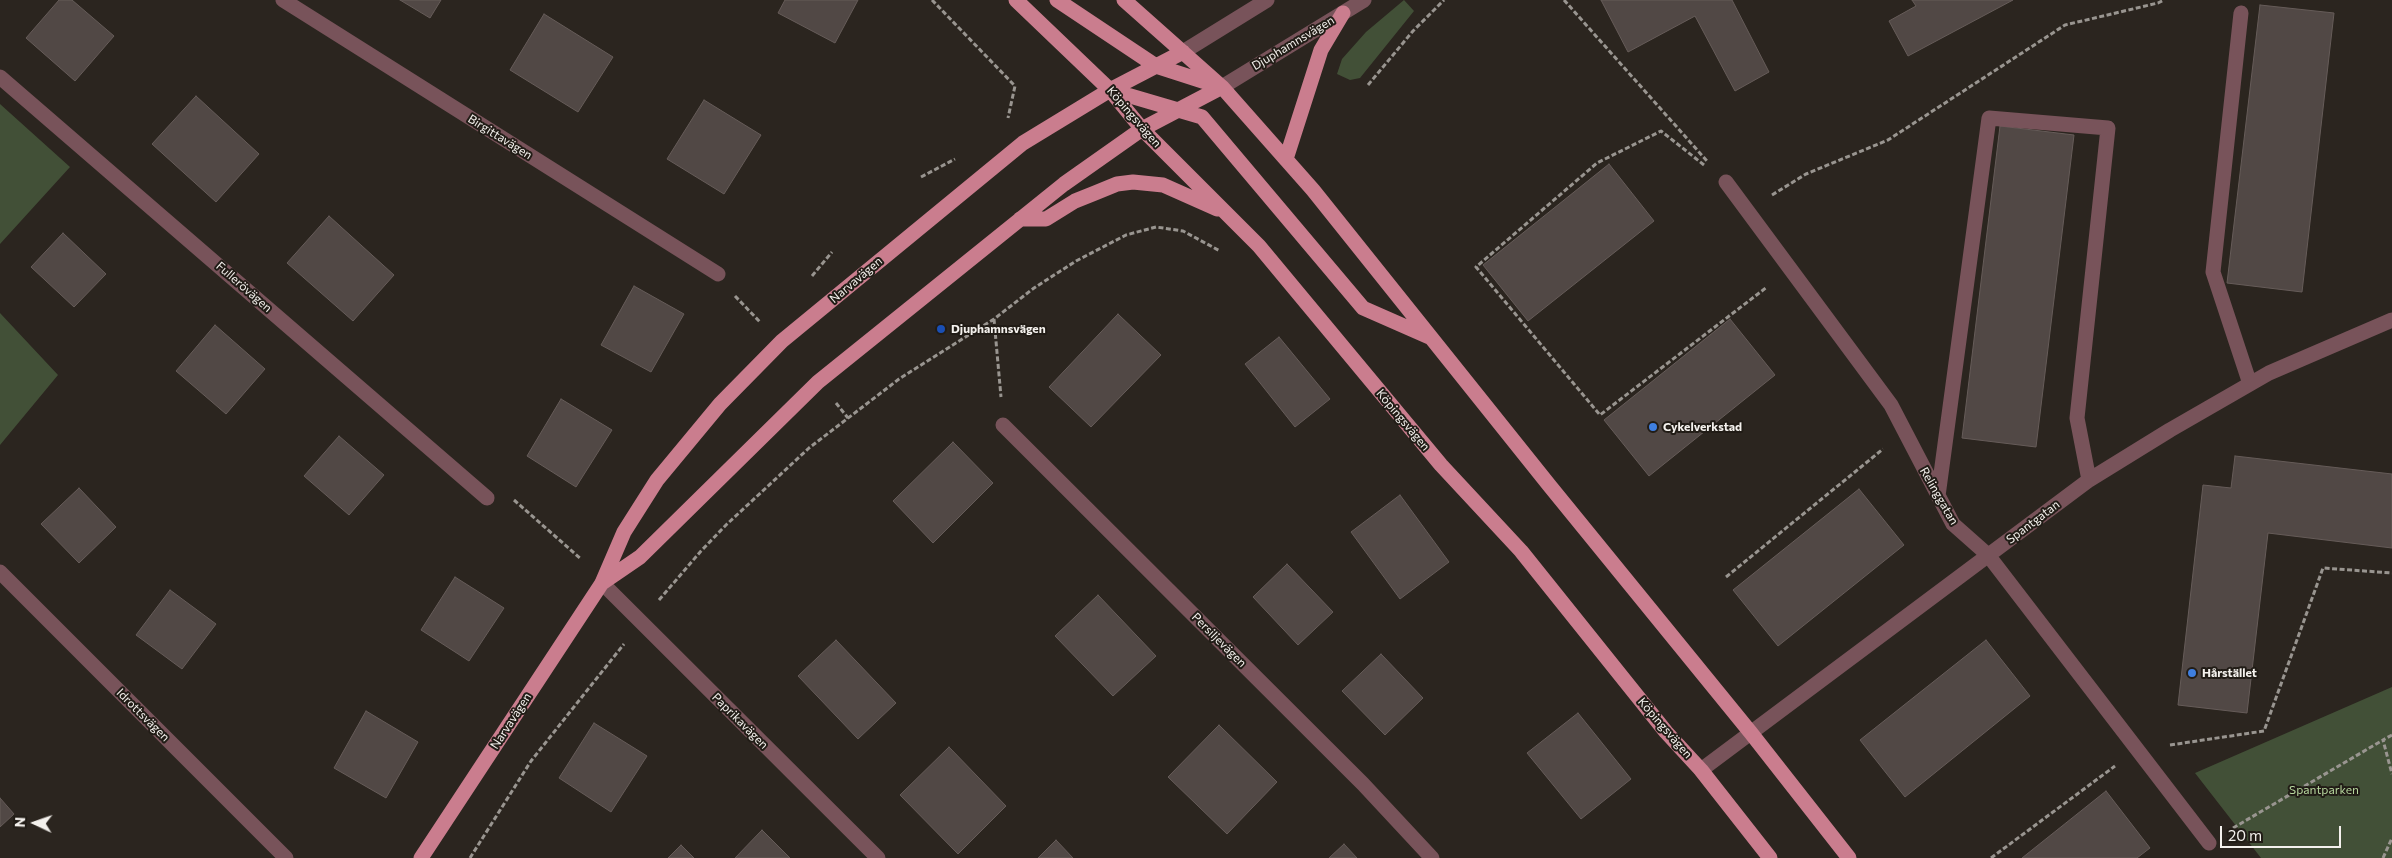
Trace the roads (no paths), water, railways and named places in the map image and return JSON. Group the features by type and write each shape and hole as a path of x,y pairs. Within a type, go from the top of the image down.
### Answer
{"main road":[{"name":"Köpingsvägen","path":"1016,0 1110,90 1142,129 1259,246 1441,465 1521,552 1666,732 1702,770 1770,858"},
{"path":"1058,0 1156,66 1222,87"},
{"path":"1124,0 1222,87 1286,160 1751,733 1848,858"},
{"path":"1286,160 1320,50 1343,13"},
{"name":"Narvavägen","path":"421,858 602,583 624,532 657,480 720,404 782,341 1022,143 1110,90 1183,52"},
{"name":"Narvavägen","path":"602,583 640,557 818,382 1020,219 1079,172 1142,129 1222,87"},
{"path":"1110,90 1202,117 1363,308 1433,339"},
{"path":"1020,219 1046,219 1095,193 1117,184 1133,182 1164,185 1226,212"}],"street":[{"name":"Birgittavägen","path":"283,0 718,274"},
{"path":"1183,52 1267,0"},
{"name":"Djuphamnsvägen","path":"1222,87 1364,0"},
{"path":"2241,13 2212,272 2250,384"},
{"name":"Fullerövägen","path":"0,77 486,498"},
{"path":"1938,496 1989,118 2108,128 2077,418 2089,480"},
{"name":"Relinggatan","path":"1726,182 1891,405 1953,524 1988,555 2209,842"},
{"name":"Spantgatan","path":"1702,770 2089,480 2269,373 2392,320"},
{"name":"Persiljevägen","path":"1003,425 1363,784 1432,858"},
{"name":"Idrottsvägen","path":"0,572 286,858"},
{"name":"Paprikavägen","path":"602,583 878,858"}],"place":[{"name":"Djuphamnsvägen","path":"941,329"},
{"name":"Cykelverkstad","path":"1653,427"},
{"name":"Hårstället","path":"2192,673"}],"park label":[{"name":"Spantparken","path":"2324,790"}]}
